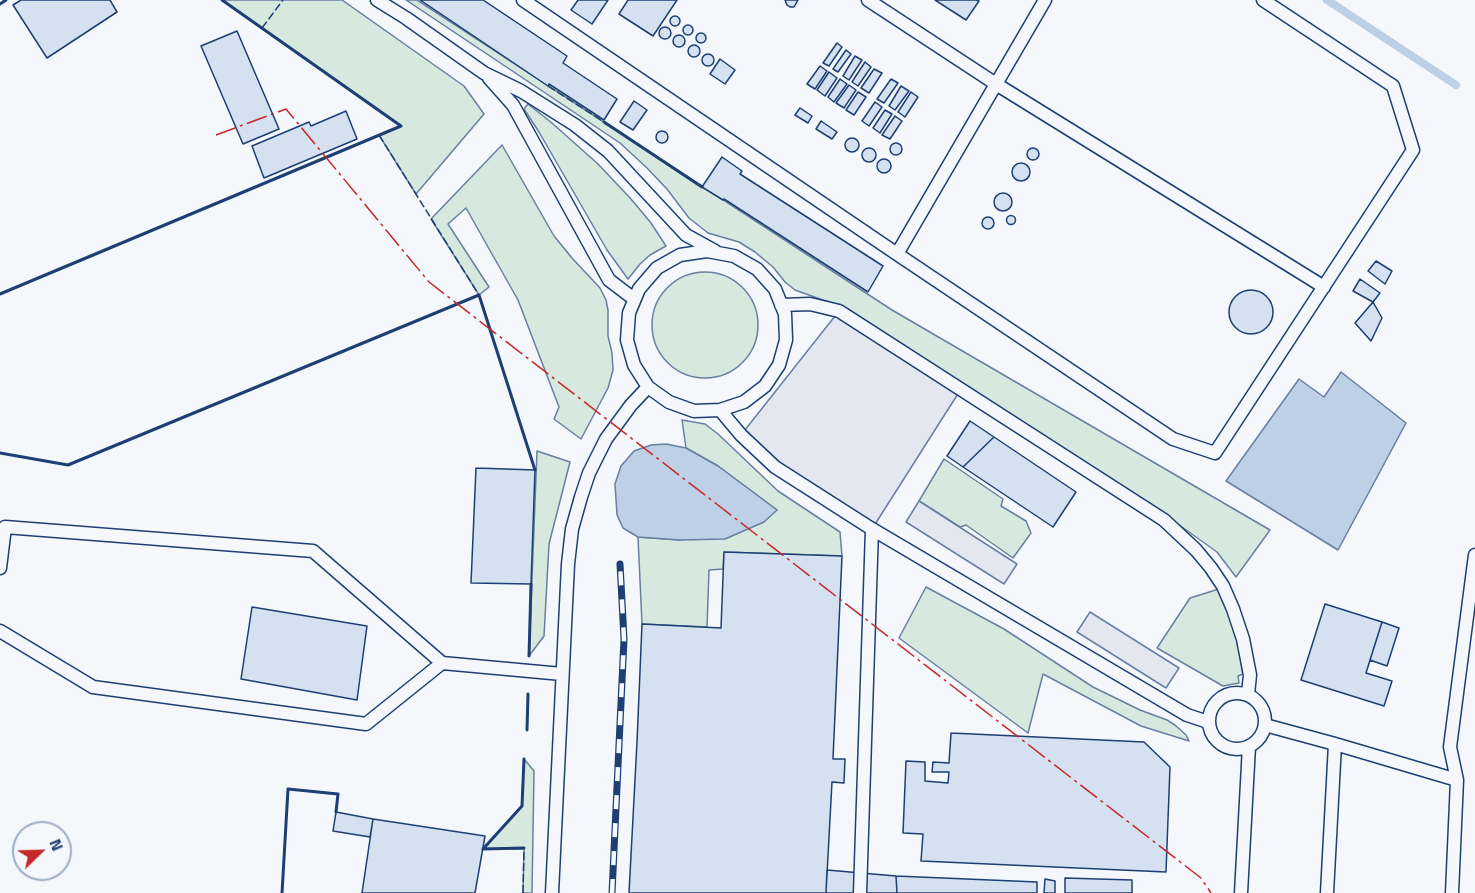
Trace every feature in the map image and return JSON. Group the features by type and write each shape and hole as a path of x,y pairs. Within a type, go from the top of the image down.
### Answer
{"lane":[{"path":"377,0 484,73 521,91 575,125 608,151 686,235 718,253"},
{"path":"523,0 1173,439 1215,453 1413,150 1394,86 1263,0"},
{"path":"868,0 996,84 1324,287"},
{"path":"897,254 1046,0"},
{"path":"484,73 513,105 609,280 634,299"},
{"path":"707,251 718,253 734,256 757,269 775,289 785,314 786,340 780,365 765,386 744,402 720,410 694,411 669,402 648,387 634,365 627,340 628,314 639,289 657,268 680,255 707,251"},
{"path":"781,305 810,304 839,311 1164,520 1204,559 1223,586 1243,639 1250,675 1248,694"},
{"path":"552,893 567,564 572,529 589,473 606,439 631,405 648,387"},
{"path":"720,410 741,435 775,467 872,529 1187,715 1208,722"},
{"path":"0,568 5,527 313,551 442,663 562,674"},
{"path":"860,893 872,529"},
{"path":"1452,893 1457,780 1450,747 1475,555"},
{"path":"0,631 93,687 366,724 442,663"},
{"path":"1238,692 1248,694 1261,707 1265,716 1265,725 1257,741 1240,749 1231,749 1215,740 1210,732 1209,713 1213,704 1220,697 1238,692"},
{"path":"1265,725 1457,780"},
{"path":"1327,893 1335,744"},
{"path":"1241,893 1249,746"}],"shaded area":[{"path":"222,0 342,0 464,86 484,114 416,194 379,135 400,126"},
{"path":"406,0 417,0 892,310 1270,530 1236,577 1217,552 1168,517 848,309 795,290 755,252 739,242 708,233 689,218 667,189 620,143"},
{"path":"528,104 598,164 651,223 666,246 650,255 628,279 607,250 524,109"},
{"path":"502,145 554,236 600,288 606,300 613,370 608,388 581,439 554,419 559,407 518,300 466,208 448,224 489,287 479,295 431,219"},
{"path":"705,272 725,276 742,288 754,305 758,325 754,345 742,362 725,374 705,378 685,374 668,362 656,345 652,325 656,305 668,288 685,276"},
{"path":"839,311 961,389 872,529 775,467 741,435"},
{"path":"682,420 705,424 778,491 840,532 842,556 724,552 723,569 709,570 707,627 642,624 638,537 680,540 777,510 718,466 686,448"},
{"path":"537,451 570,462 549,544 544,636 529,656"},
{"path":"944,459 1003,499 1001,506 1026,521 1031,533 1013,558 966,525 960,527 919,501"},
{"path":"919,501 1017,564 1004,584 906,522"},
{"path":"926,587 1004,629 1093,687 1140,710 1167,720 1186,735 1189,741 1141,726 1043,674 1028,733 899,638"},
{"path":"1219,589 1238,643 1243,674 1238,676 1239,683 1223,686 1157,648 1190,598"},
{"path":"1090,612 1179,668 1166,688 1077,632"},
{"path":"524,759 534,771 532,893 523,893 524,849 483,849 522,806"}],"water":[{"path":"1341,372 1406,423 1338,550 1226,481 1299,379 1324,397"},
{"path":"666,444 686,448 718,466 777,510 764,522 725,539 680,540 638,537 623,528 617,515 615,484 621,466 634,451 651,445"}],"building":[{"path":"21,0 110,0 117,12 47,58 13,5"},
{"path":"420,0 483,0 567,56 563,63 617,99 604,120 549,84 548,86"},
{"path":"578,0 608,0 592,24 571,10"},
{"path":"628,0 677,0 653,36 619,14"},
{"path":"785,0 798,0 794,7 790,7"},
{"path":"935,0 976,0 979,1 966,20"},
{"path":"675,16 680,21 675,26 670,21"},
{"path":"688,25 693,30 688,35 683,30"},
{"path":"667,27 671,33 667,39 663,39 659,31"},
{"path":"237,31 279,129 243,144 201,46"},
{"path":"701,33 706,38 701,43 696,38"},
{"path":"681,35 685,41 681,47 677,47 673,39"},
{"path":"837,43 842,47 829,66 823,63"},
{"path":"696,45 700,51 696,57 692,57 688,49"},
{"path":"846,50 851,54 838,72 833,69"},
{"path":"710,54 714,60 710,66 706,66 702,58"},
{"path":"855,56 862,60 849,80 843,76"},
{"path":"720,59 735,70 725,84 710,74"},
{"path":"865,62 871,67 858,86 852,82"},
{"path":"820,66 827,71 815,89 807,84"},
{"path":"874,69 882,73 869,93 861,88"},
{"path":"829,72 837,78 825,96 817,90"},
{"path":"840,79 847,84 834,102 828,97"},
{"path":"891,79 898,83 884,103 877,99"},
{"path":"849,85 856,90 844,108 836,103"},
{"path":"901,86 909,91 895,110 889,106"},
{"path":"858,92 866,97 854,115 846,110"},
{"path":"911,92 918,97 905,117 898,112"},
{"path":"634,101 647,110 633,130 620,122"},
{"path":"875,102 882,107 869,126 862,121"},
{"path":"800,108 812,116 808,123 795,115"},
{"path":"885,110 892,114 880,133 873,128"},
{"path":"346,111 357,139 264,178 252,146 309,122 311,126"},
{"path":"895,116 902,121 890,139 882,135"},
{"path":"821,121 837,132 832,139 816,129"},
{"path":"664,131 668,137 664,143 660,143 656,135"},
{"path":"849,138 855,138 859,145 855,152 849,152 845,148 845,142"},
{"path":"898,143 902,149 898,155 894,155 890,147"},
{"path":"866,148 872,148 876,155 872,162 866,162 862,158 862,152"},
{"path":"1035,148 1039,154 1035,160 1031,160 1027,152"},
{"path":"722,157 742,171 740,174 883,266 868,292 702,187"},
{"path":"881,159 887,159 891,166 887,173 881,173 877,169 877,163"},
{"path":"1021,163 1027,166 1030,172 1027,178 1021,181 1015,178 1012,172 1015,166"},
{"path":"1003,193 1009,196 1012,202 1009,208 1003,211 997,208 994,202 997,196"},
{"path":"1011,215 1016,220 1011,225 1006,220"},
{"path":"990,217 994,223 990,229 986,229 982,221"},
{"path":"1376,261 1392,271 1385,284 1368,271"},
{"path":"1360,279 1380,293 1373,302 1353,291"},
{"path":"1251,290 1260,291 1267,296 1272,303 1272,321 1267,328 1260,333 1251,334 1242,333 1235,328 1230,321 1229,312 1230,303 1235,296 1242,291"},
{"path":"1373,302 1382,318 1371,341 1355,323"},
{"path":"970,421 994,437 963,467 947,456"},
{"path":"994,437 1076,492 1053,527 963,467"},
{"path":"476,468 535,470 531,584 471,583"},
{"path":"724,552 842,556 833,759 845,759 844,783 832,782 826,893 629,893 642,624 721,628"},
{"path":"1325,604 1382,622 1366,673 1392,681 1384,706 1301,680"},
{"path":"252,607 367,626 357,700 241,679"},
{"path":"1382,622 1399,628 1387,666 1370,660"},
{"path":"951,733 1144,742 1170,767 1166,872 921,861 923,834 903,833 906,761 925,762 925,781 948,783 949,772 932,772 933,762 949,763"},
{"path":"336,812 373,819 370,837 333,831"},
{"path":"373,819 485,836 475,893 362,893"},
{"path":"827,870 896,876 897,893 826,893"},
{"path":"896,876 1037,882 1037,893 897,893"},
{"path":"1065,878 1132,880 1132,893 1065,893"},
{"path":"1045,879 1055,881 1055,893 1044,893"}],"waterway":[{"path":"1327,0 1456,85"}],"railway":[{"path":"612,893 624,639 620,564"}],"fence":[{"path":"262,28 283,0"},
{"path":"548,86 604,122"},
{"path":"379,135 479,295"},
{"path":"523,893 524,848"}],"wall":[{"path":"0,4 6,0"},
{"path":"0,294 401,126 222,0"},
{"path":"604,122 702,187"},
{"path":"0,453 68,465 479,295 535,470"},
{"path":"529,656 531,584"},
{"path":"527,730 528,694"},
{"path":"483,849 522,806 524,759"},
{"path":"282,893 288,789 338,794 336,812"},
{"path":"483,849 524,848"}],"power":[{"path":"216,135 286,109 429,282 1201,878 1211,893"}]}
